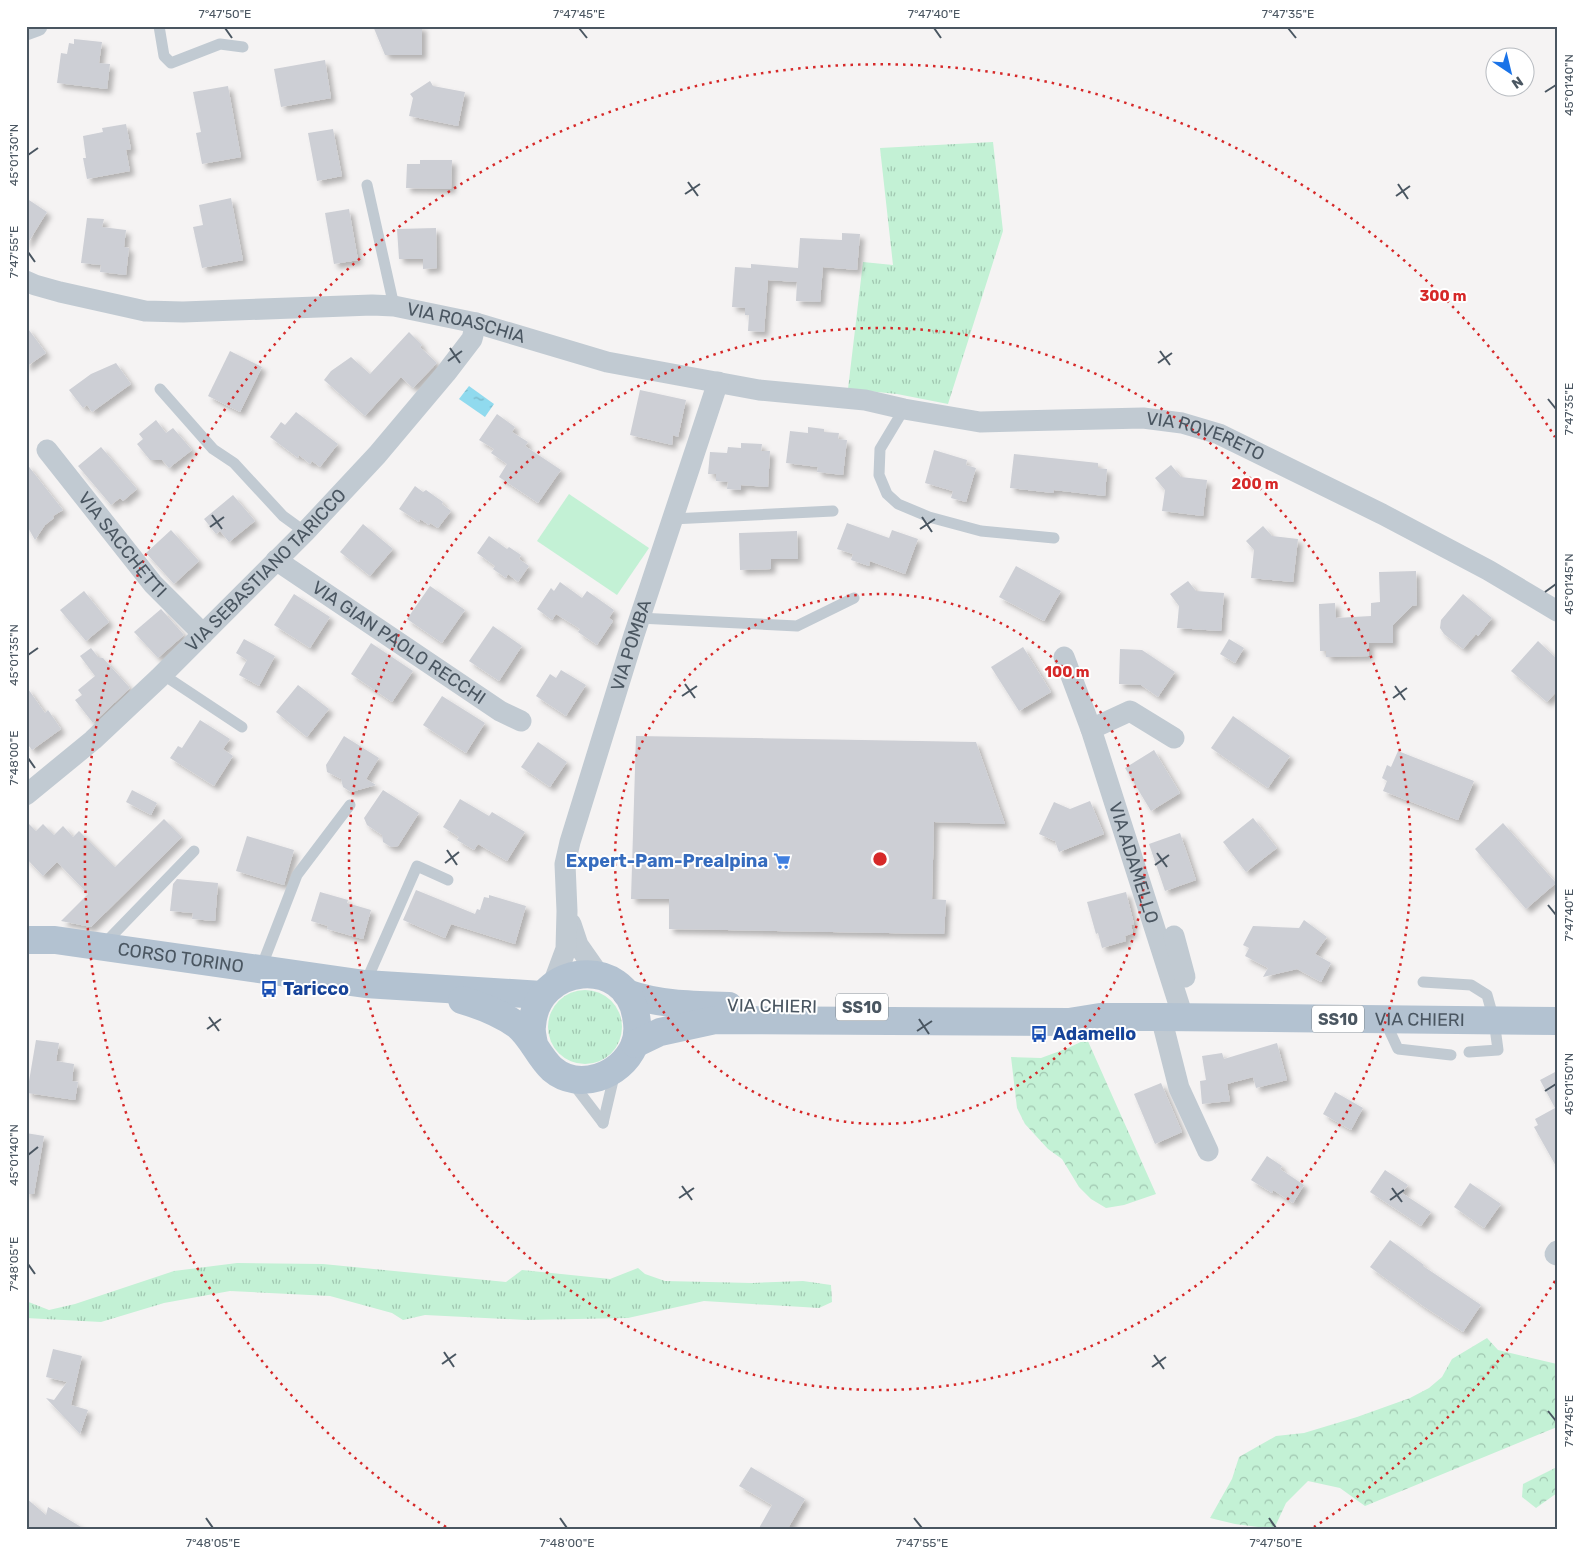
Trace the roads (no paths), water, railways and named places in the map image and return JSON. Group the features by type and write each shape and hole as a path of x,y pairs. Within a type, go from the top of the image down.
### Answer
{"main road":[{"name":"CORSO TORINO","path":"26,930 55,940"},
{"name":"CORSO TORINO","path":"26,940 55,940 366,984 428,989"},
{"name":"VIA CHIERI","path":"428,989 548,990 567,976 583,974 599,976 614,982 626,993 645,1000 690,1005 1072,1010 1110,1017"},
{"path":"428,989 488,1008 518,1026 534,1044 542,1059 554,1070 568,1077 584,1080 601,1078 615,1070 627,1059 635,1044 638,1026 635,1009 626,993"},
{"path":"534,1044 531,1028 534,1010 548,990"},
{"name":"VIA CHIERI","path":"635,1044 660,1032 715,1020 1069,1022 1174,1011 1385,1019 1557,1021"}],"street":[{"path":"26,30 37,26"},
{"name":"VIA ROASCHIA","path":"26,281 60,292 145,311 183,312 372,305 394,306 476,323 606,362 759,390 865,400 904,409"},
{"name":"VIA SEBASTIANO TARICCO","path":"27,792 93,740 305,532 378,455 446,373 472,340 476,323"},
{"name":"VIA POMBA","path":"548,990 566,949 565,864 595,758 639,618 718,382"},
{"name":"VIA ROVERETO","path":"904,409 980,422 1143,418 1182,423 1219,434 1382,514 1488,570 1557,611"},
{"name":"VIA SACCHETTI","path":"47,450 153,584 203,634"},
{"name":"VIA GIAN PAOLO RECCHI","path":"276,560 500,711 521,721"},
{"name":"VIA ADAMELLO","path":"1064,657 1091,729 1174,1011"},
{"path":"1091,729 1130,711 1174,738"},
{"name":"VIA POMBA","path":"567,911 578,945 599,976"},
{"name":"VIA ADAMELLO","path":"1174,936 1187,982 1174,1011"},
{"path":"1174,1011 1179,1088 1208,1151"},
{"path":"1557,1251 1555,1254 1557,1255"}],"lane":[{"path":"159,26 164,56 171,63 220,44 243,47"},
{"path":"367,185 394,306"},
{"path":"160,389 214,449 234,463 283,516 305,532"},
{"path":"904,409 880,449 879,475 887,494 898,504 929,516 981,531 1054,538"},
{"path":"672,518 833,511"},
{"path":"639,618 797,626 854,598"},
{"path":"162,674 242,727"},
{"path":"261,968 297,875 350,805"},
{"path":"102,946 194,851"},
{"path":"366,984 417,866 448,880"},
{"path":"1423,982 1471,985 1487,995 1494,1020 1498,1050 1469,1052"},
{"path":"1385,1019 1398,1049 1451,1055"},
{"path":"568,1077 603,1123 615,1070"}],"water":[{"path":"469,386 494,404 485,417 459,399"}],"place":[{"name":"Expert-Pam-Prealpina","path":"782,861"},
{"name":"Taricco","path":"269,989"},
{"name":"Adamello","path":"1039,1034"}]}
